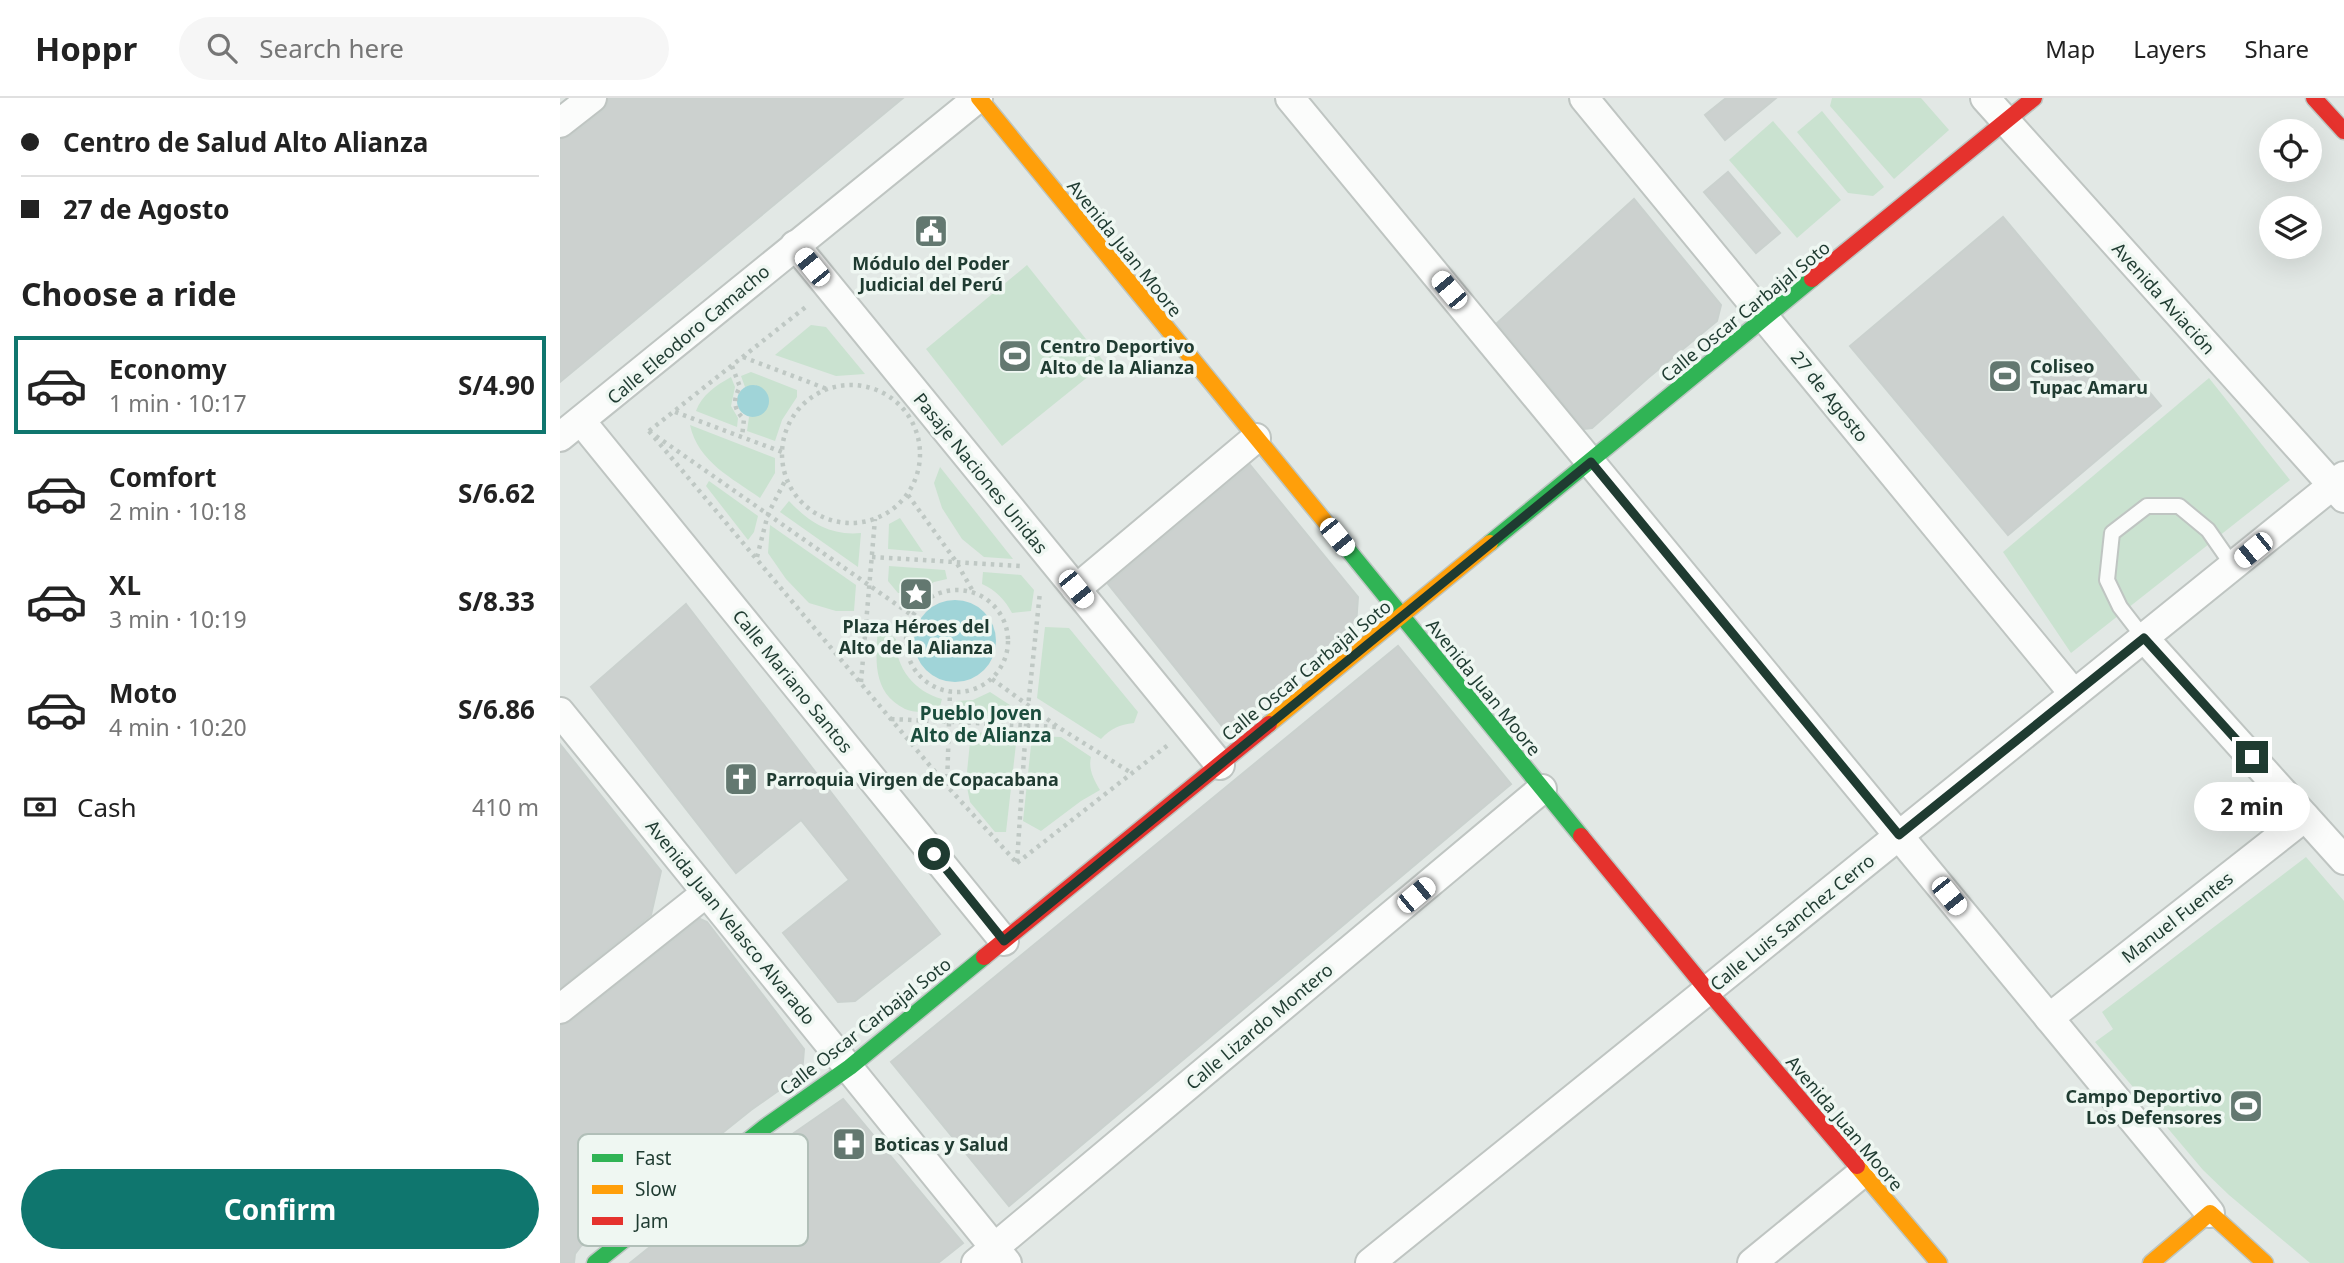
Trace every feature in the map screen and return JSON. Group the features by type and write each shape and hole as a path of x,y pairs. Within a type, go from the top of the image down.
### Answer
{"street":[{"path":"560,123 592,98"},
{"name":"Calle Eleodoro Camacho","path":"571,429 979,98"},
{"name":"Avenida Juan Moore","path":"979,98 1708,991 1939,1263"},
{"path":"1290,98 2210,1213 2265,1263"},
{"name":"27 de Agosto","path":"1584,98 2074,694"},
{"name":"Avenida Aviación","path":"1985,98 2340,486"},
{"name":"Calle Oscar Carbajal Soto","path":"756,1134 850,1067 2034,98"},
{"path":"2314,98 2344,131"},
{"name":"Pasaje Naciones Unidas","path":"795,245 1220,765"},
{"name":"Calle Mariano Santos","path":"571,429 1004,941"},
{"path":"1076,589 1255,438"},
{"name":"Calle Luis Sanchez Cerro","path":"1370,1263 2233,566 2340,486"},
{"path":"2144,638 2344,860"},
{"name":"Avenida Juan Velasco Alvarado","path":"560,713 850,1067 993,1258"},
{"name":"Calle Lizardo Montero","path":"993,1258 1542,789"},
{"name":"Manuel Fuentes","path":"2049,1018 2305,817"},
{"path":"560,1009 706,894"},
{"path":"1752,1263 1862,1172"},
{"path":"2151,1263 2210,1213"},
{"name":"Calle Oscar Carbajal Soto","path":"595,1263 616,1246"}],"lane":[{"path":"2144,638 2120,607 2107,580 2112,533 2147,506 2179,506 2208,530 2233,566"}],"path":[{"path":"649,431 814,301"},
{"path":"743,357 828,389"},
{"path":"732,366 740,387 734,403 744,419 742,437"},
{"path":"847,384 870,387 891,397 907,413 918,434 921,456 917,479 908,495 888,514 867,523 844,524 822,518 803,505 786,480 782,452 791,419 805,402 828,389 847,384"},
{"path":"675,411 782,452"},
{"path":"649,431 913,616"},
{"path":"649,431 947,786 1017,863"},
{"path":"756,558 768,514 786,480"},
{"path":"908,495 955,560 975,593"},
{"path":"861,683 875,519"},
{"path":"872,557 955,560 1032,567"},
{"path":"1017,863 1026,726 1042,579"},
{"path":"949,590 975,593 996,607 1004,621 1008,637 1007,653 1000,668 992,679 976,689 960,693 930,685 916,673 908,657 905,640 913,616 918,607 932,596 949,590"},
{"path":"992,679 1058,727 1133,774"},
{"path":"947,786 950,692"},
{"path":"891,719 1058,727"},
{"path":"1017,863 1173,741"}],"green space":[{"path":"1832,98 1921,98 1949,130 1894,179 1830,106"},
{"path":"1822,111 1884,187 1873,196 1848,193 1797,132"},
{"path":"1773,121 1841,200 1797,238 1729,160"},
{"name":"Centro Deportivo Alto de la Alianza","path":"1027,265 1105,363 1002,446 926,349"},
{"path":"811,325 826,327 865,374 836,376 775,355"},
{"path":"751,372 797,390 797,397 782,420 775,441 747,431 749,417 754,417 756,385 745,387 741,376"},
{"path":"731,377 735,387 731,406 738,418 737,427 696,411 710,391"},
{"path":"2209,378 2290,480 2071,653 2003,552"},
{"path":"690,425 775,458 775,473 760,498 708,459 694,438"},
{"path":"940,467 1013,559 984,557 962,539 942,508 934,483"},
{"path":"709,481 758,516 754,532 748,540 706,486"},
{"path":"789,501 812,521 830,530 861,533 858,567 780,512"},
{"path":"900,518 923,552 888,549 889,524"},
{"path":"770,525 856,585 854,611 836,611 809,603 786,579 768,553"},
{"path":"889,566 945,570 947,579 934,582 917,593 898,593 888,581"},
{"path":"983,572 1021,575 1034,590 1031,611 1012,613 1000,596 982,584"},
{"path":"878,627 896,639 899,660 915,685 942,699 938,713 905,709 886,693 878,673"},
{"path":"1045,627 1069,628 1138,712 1134,723 1116,728 1101,739 1037,698"},
{"path":"990,692 1019,711 1018,718 957,714 956,701 973,700"},
{"path":"971,732 1017,735 1006,832 995,832 970,802 966,782"},
{"path":"1032,736 1061,737 1091,757 1091,770 1100,790 1041,831 1023,821"},
{"name":"Campo Deportivo Los Defensores","path":"2306,857 2344,901 2344,1263 2310,1263 2229,1195 2203,1170 2095,1042 2113,1029 2102,1012"}],"water":[{"path":"753,385 764,390 769,401 764,412 753,417 742,412 737,401 742,390"},
{"path":"955,600 971,603 984,612 993,625 996,641 993,657 984,670 971,679 955,682 939,679 926,670 917,657 914,641 917,625 926,612 939,603"}],"building":[{"path":"608,98 903,98 560,382 560,139 570,136 602,111"},
{"path":"1726,98 1776,98 1725,140 1705,115"},
{"path":"1728,172 1780,233 1756,253 1704,192"},
{"path":"1634,199 1721,305 1717,321 1592,428 1584,429 1497,323"},
{"name":"Coliseo Tupac Amaru","path":"2003,217 2161,406 2008,535 1850,346"},
{"path":"1250,465 1358,597 1356,625 1226,731 1108,584"},
{"path":"686,604 940,934 855,1001 838,1002 783,933 849,880 801,820 736,873 591,687"},
{"path":"1398,646 1511,784 1009,1206 891,1062"},
{"path":"560,744 661,871 651,915 560,988"},
{"path":"700,919 707,922 804,1049 802,1074 721,1134 578,1134 578,1246 581,1246 575,1254 574,1263 560,1263 560,1025 570,1022"},
{"path":"843,1099 963,1243 938,1263 630,1263 651,1246 808,1246 808,1134 792,1134"}],"traffic: fast":[{"path":"1490,543 1812,279"},
{"path":"1336,535 1581,836"},
{"path":"756,1134 850,1067 984,957"},
{"path":"595,1263 616,1246"}],"traffic: slow":[{"path":"979,98 1336,535"},
{"path":"1269,724 1490,543"},
{"path":"1857,1166 1939,1263"},
{"path":"2151,1263 2210,1213 2265,1263"}],"traffic: jam":[{"path":"1812,279 2034,98"},
{"path":"2314,98 2344,131"},
{"path":"984,957 1269,724"},
{"path":"1581,836 1857,1166"}],"place":[{"name":"Módulo del Poder Judicial del Perú","path":"931,231"},
{"name":"Centro Deportivo Alto de la Alianza","path":"1015,356"},
{"name":"Coliseo Tupac Amaru","path":"2005,376"},
{"name":"Plaza Héroes del Alto de la Alianza","path":"916,594"},
{"name":"Parroquia Virgen de Copacabana","path":"741,779"},
{"name":"Campo Deportivo Los Defensores","path":"2246,1106"},
{"name":"Boticas y Salud","path":"849,1144"}],"district":[{"name":"Pueblo Joven Alto de Alianza","path":"981,724"}],"route":[{"path":"934,854 1004,941 1591,462 1899,835 2144,638 2252,757"}]}
